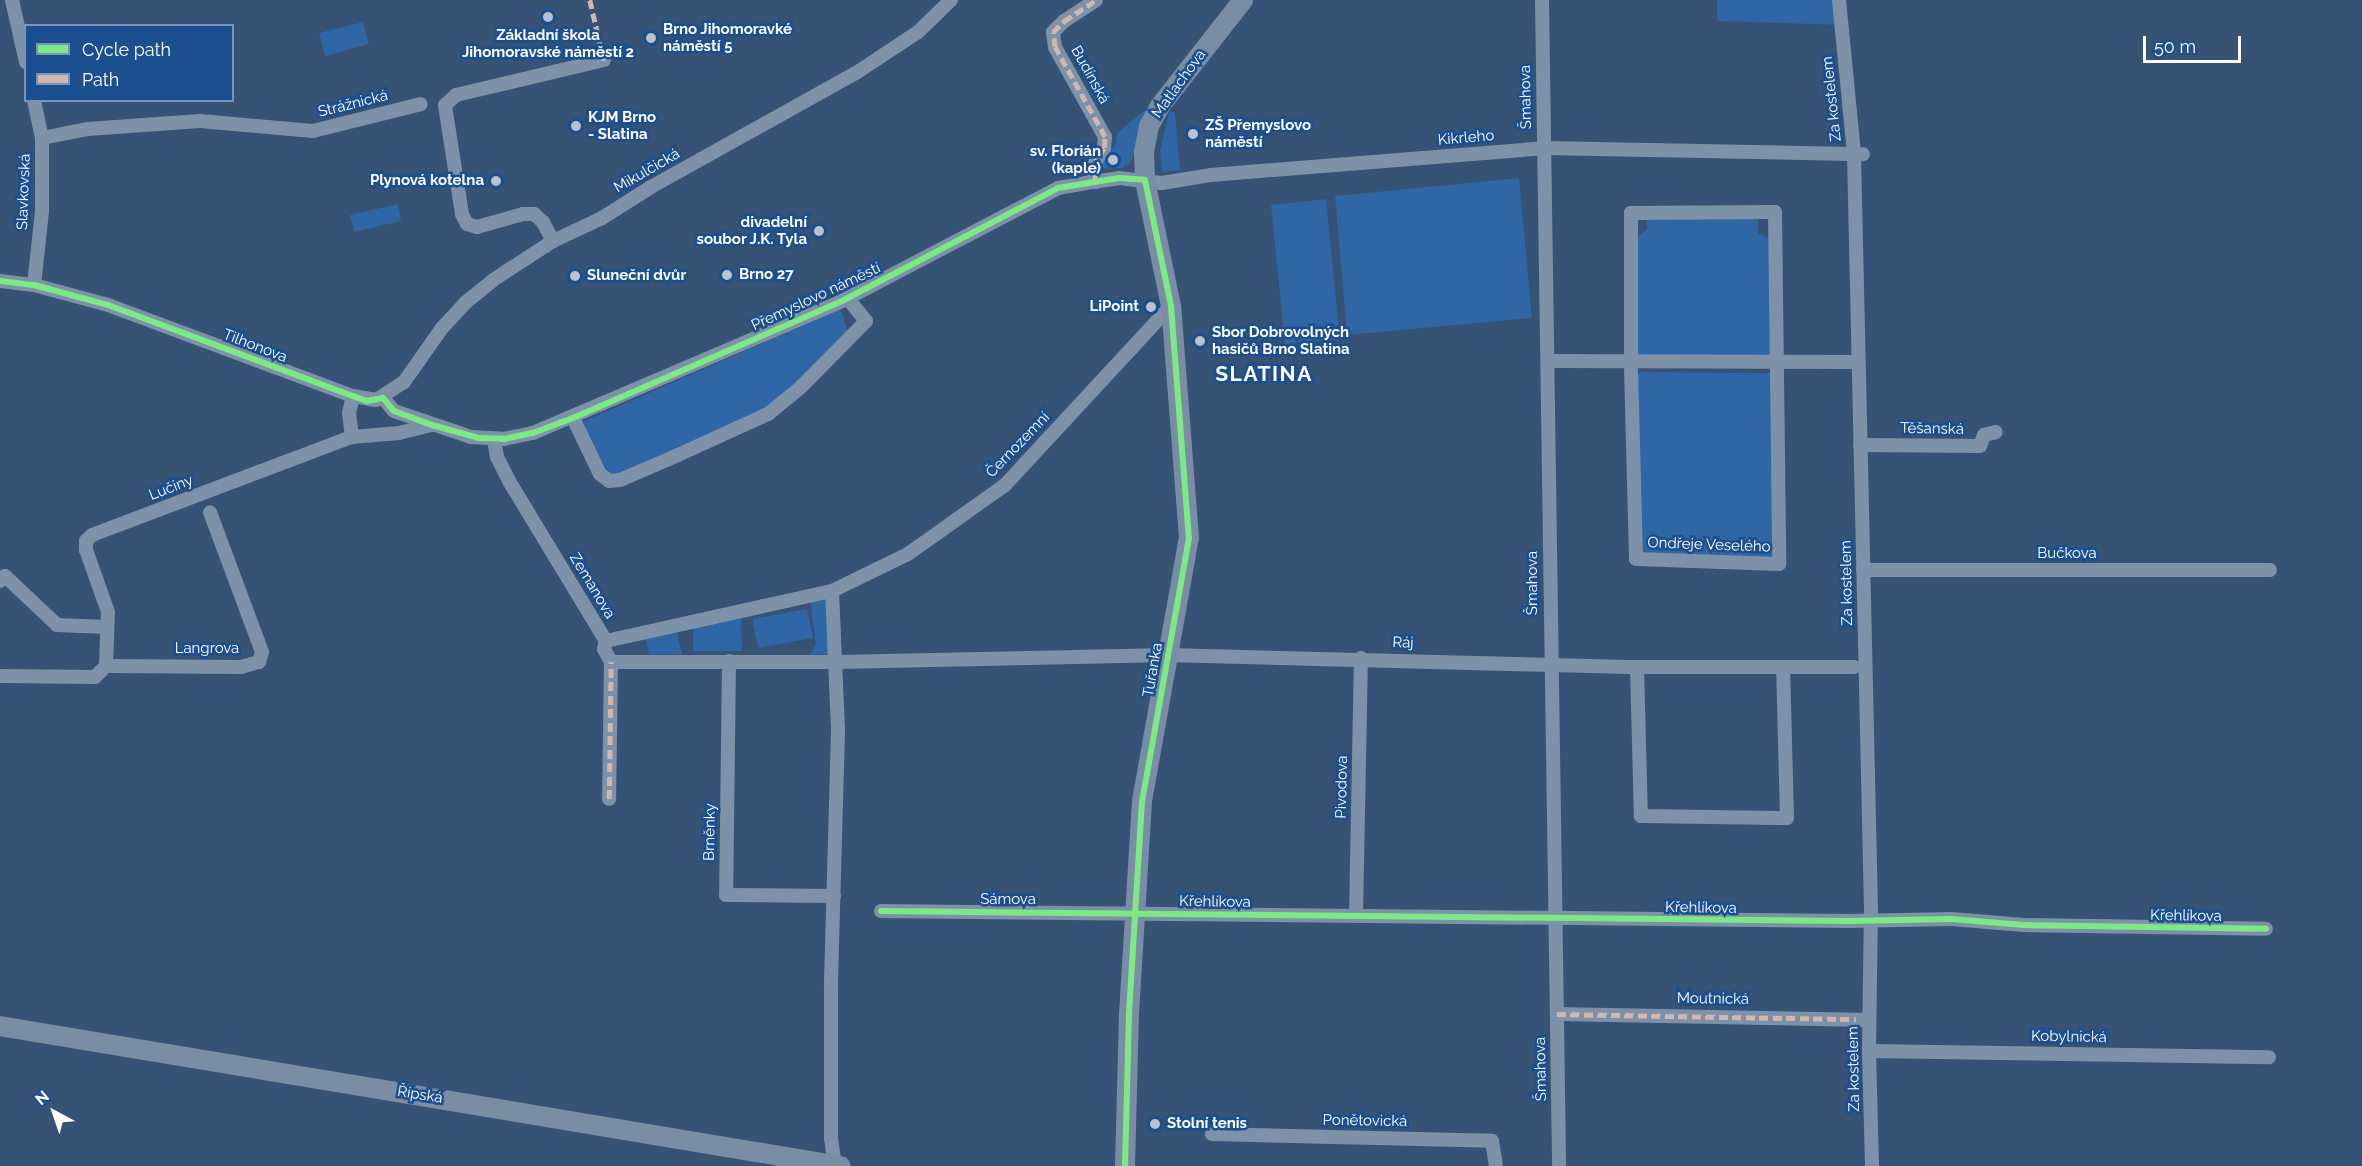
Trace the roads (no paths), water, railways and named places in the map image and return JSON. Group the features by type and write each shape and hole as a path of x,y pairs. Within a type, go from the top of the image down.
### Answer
{"street":[{"path":"12,0 24,53"},
{"name":"Mikulčická","path":"383,398 404,382 442,328 465,303 493,280 553,241 602,218 651,187 856,73 918,32 951,0"},
{"name":"Budínská","path":"1096,0 1064,21 1053,32 1055,47 1105,137 1104,148 1093,166 1096,182"},
{"name":"Matlachova","path":"1145,180 1144,152 1149,126 1160,106 1243,0"},
{"name":"Šmahova","path":"1542,0 1559,1166"},
{"name":"Za kostelem","path":"1839,0 1858,154 1858,362 1870,920 1869,1051 1872,1166"},
{"path":"553,241 543,222 534,214 523,214 477,227 467,224 462,214 445,105 456,95 604,60"},
{"name":"Slavkovská","path":"34,102 42,138 42,211 34,285"},
{"name":"Strážnická","path":"42,138 88,129 200,121 313,131 421,104"},
{"name":"Kikrleho","path":"1145,180 1162,183 1222,174 1543,148 1858,154"},
{"name":"Přemyslovo náměstí","path":"494,440 524,436 573,418 848,298 1058,188 1119,178 1145,180"},
{"name":"Tuřanka","path":"1125,1166 1142,801 1189,538 1171,306 1145,180"},
{"name":"Ondřeje Veselého","path":"1775,212 1779,564 1636,560 1631,362 1631,213 1775,212"},
{"name":"Tilhonova","path":"0,281 34,285 108,305 353,396 368,401 383,398"},
{"name":"Přemyslovo náměstí","path":"573,418 600,474 609,481 620,480 768,414 800,388 866,321 848,298"},
{"name":"Černozemní","path":"606,641 832,591 908,554 1005,485 1171,306"},
{"path":"1549,361 1778,364 1858,362"},
{"path":"352,437 350,413 353,396"},
{"path":"383,398 394,411 432,426 494,440"},
{"name":"Lučiny","path":"106,666 108,612 86,550 86,541 92,535 352,437 399,433 432,426"},
{"name":"Těšanská","path":"1860,445 1980,446 1984,435 1996,432"},
{"name":"Zemanova","path":"494,440 500,464 509,481 606,641 604,649 611,662 609,799"},
{"name":"Langrova","path":"0,676 95,677 106,666 241,667 259,662 262,652 210,512"},
{"name":"Bučkova","path":"1863,570 2270,570"},
{"path":"0,581 5,576 57,625 107,627"},
{"path":"832,591 837,662 837,850 833,863 831,1138 838,1166"},
{"path":"611,662 837,662 1168,655"},
{"name":"Ráj","path":"1168,655 1361,658 1637,667 1854,667"},
{"name":"Pivodova","path":"1356,916 1361,658"},
{"name":"Brněnky","path":"729,661 726,895 834,896"},
{"path":"1637,667 1641,816 1787,818 1783,668"},
{"name":"Sámova","path":"881,911 1135,913"},
{"name":"Křehlíkova","path":"1135,913 1556,919 1951,919 2024,925 2266,929"},
{"name":"Moutnická","path":"1557,1014 1869,1020"},
{"name":"Řípská","path":"0,1026 838,1166"},
{"name":"Kobylnická","path":"1869,1051 2269,1057"},
{"name":"Ponětovická","path":"1212,1134 1492,1141 1496,1166"}],"place":[{"name":"Základní škola Jihomoravské náměstí 2","path":"548,17"},
{"name":"Brno Jihomoravké náměstí 5","path":"651,38"},
{"name":"KJM Brno - Slatina","path":"576,126"},
{"name":"ZŠ Přemyslovo náměstí","path":"1193,134"},
{"name":"sv. Florián (kaple)","path":"1113,160"},
{"name":"Plynová kotelna","path":"496,181"},
{"name":"divadelní soubor J.K. Tyla","path":"819,231"},
{"name":"Brno 27","path":"727,275"},
{"name":"Sluneční dvůr","path":"575,276"},
{"name":"LiPoint","path":"1151,307"},
{"name":"Sbor Dobrovolných hasičů Brno Slatina","path":"1200,341"},
{"name":"Stolní tenis","path":"1155,1124"}],"district":[{"name":"SLATINA","path":"1264,374"}]}
